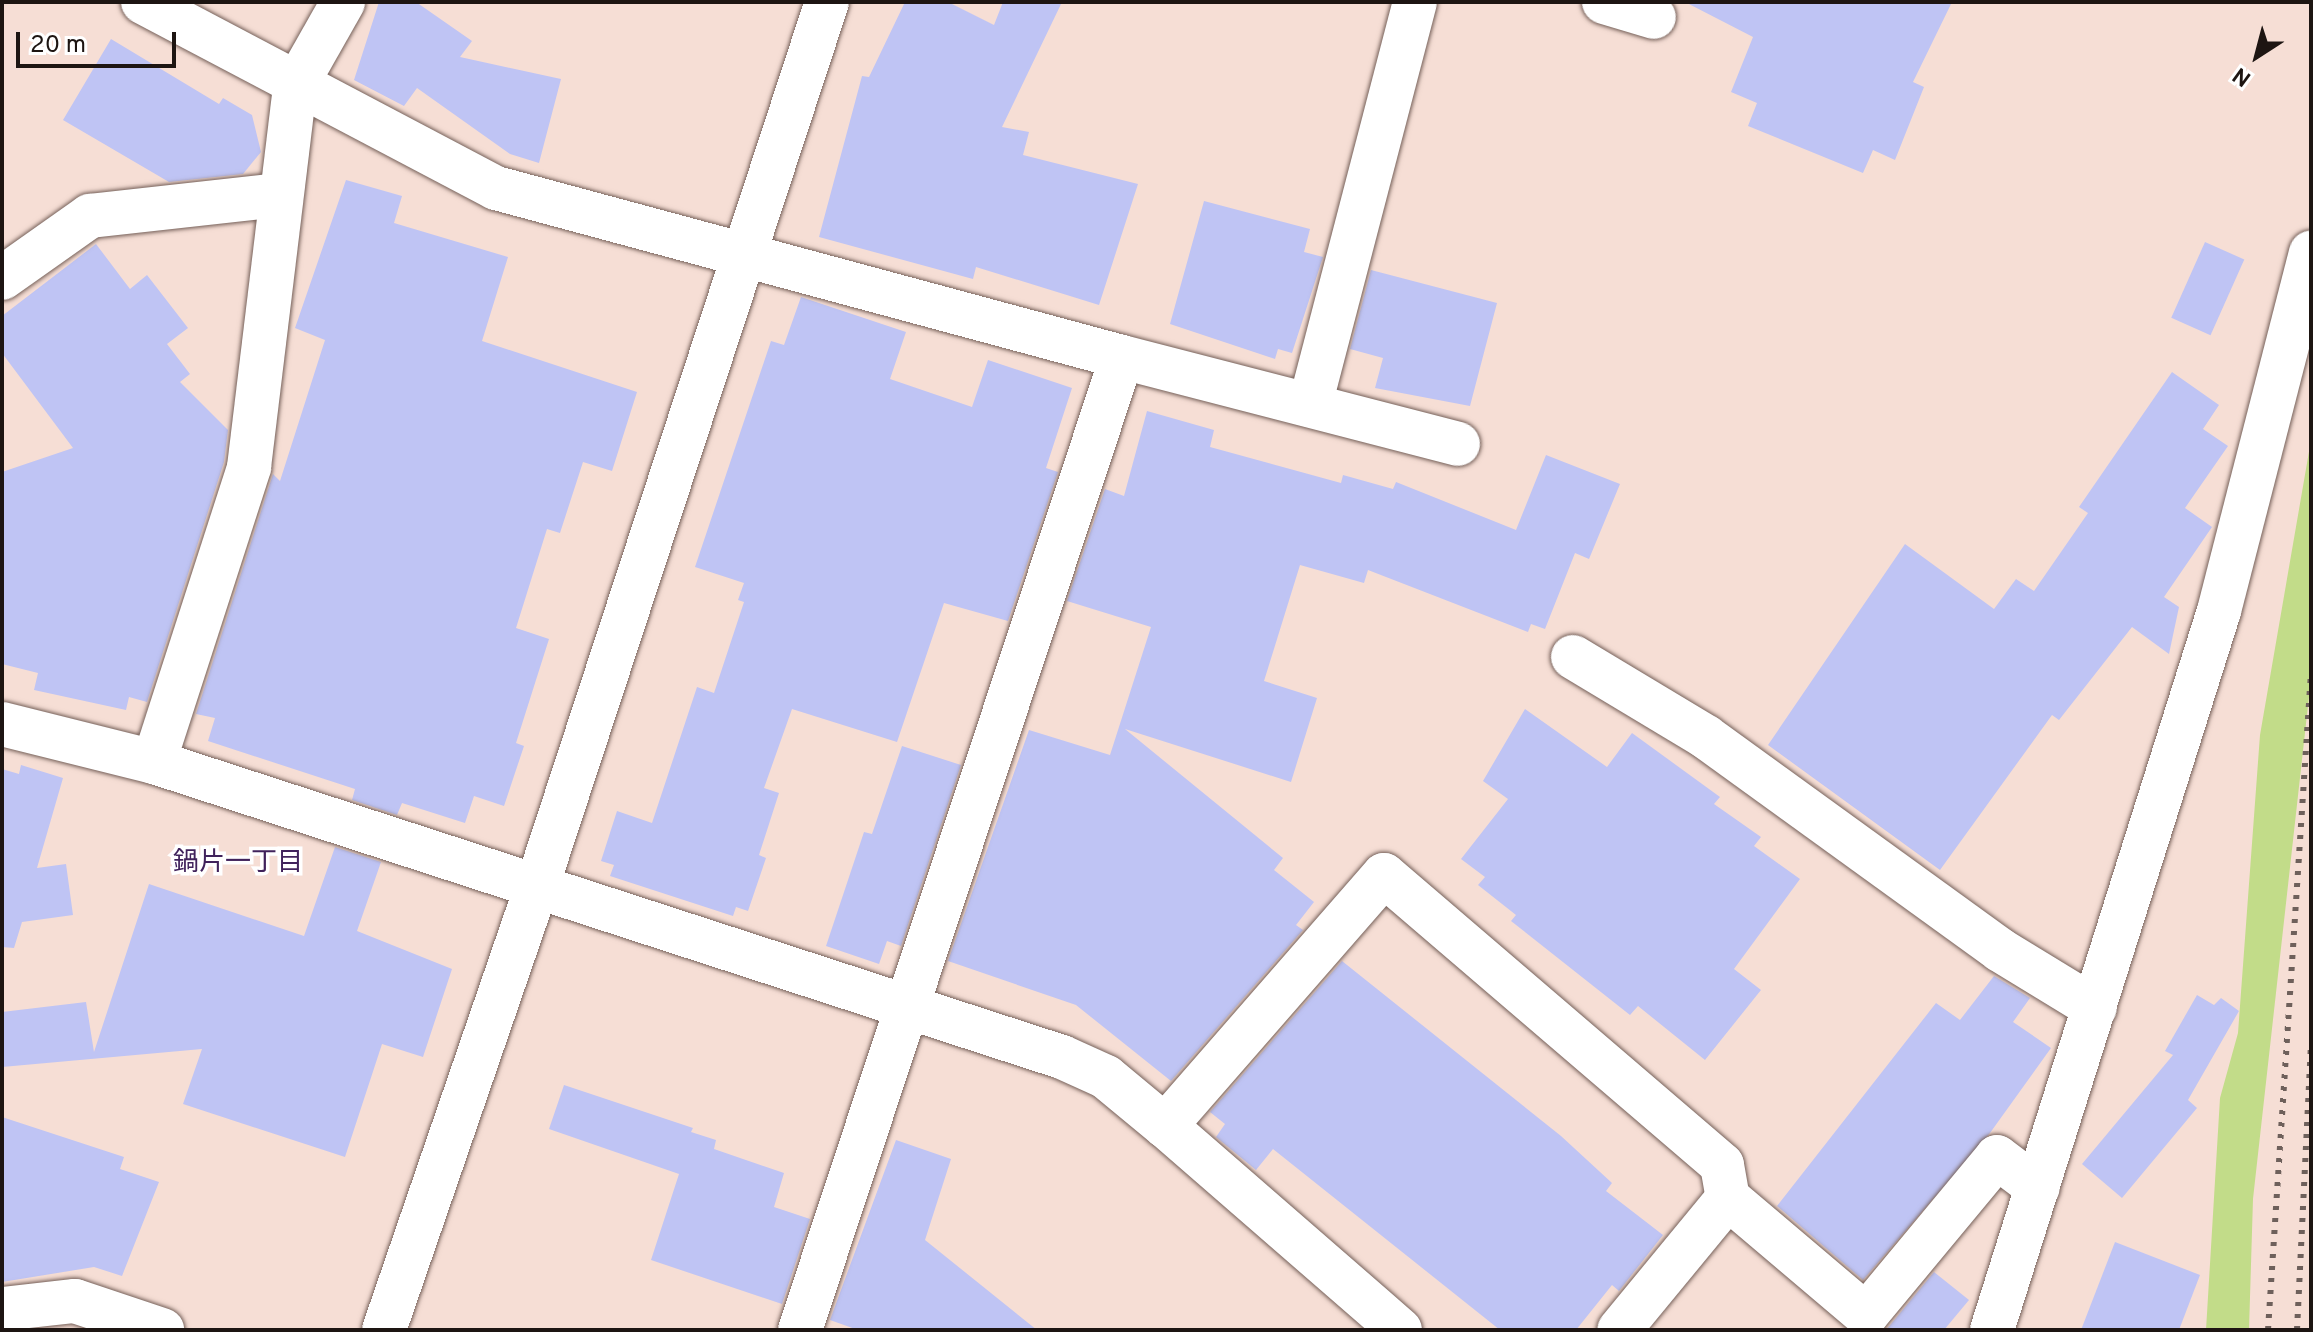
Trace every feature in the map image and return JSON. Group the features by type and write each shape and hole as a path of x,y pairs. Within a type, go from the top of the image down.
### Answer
{"street":[{"path":"143,2 295,87 496,188 739,258 1458,444"},
{"path":"154,762 249,467 279,195 295,87 343,2"},
{"path":"384,1330 537,886 739,258 827,2"},
{"path":"1310,405 1415,2"},
{"path":"1604,2 1654,17"},
{"path":"2,278 90,216 279,195"},
{"path":"1992,1330 2219,611 2311,253"},
{"path":"800,1330 1122,357"},
{"path":"1573,657 1706,737 2000,950 2095,1008"},
{"path":"2,724 154,762 537,886 1106,1077 1400,1330"},
{"path":"1165,1126 1384,875 1722,1165 1728,1198 1866,1315 1997,1157 2038,1188"},
{"path":"1619,1330 1728,1198"},
{"path":"2,1309 75,1301 162,1330"}],"green space":[{"path":"2311,440 2311,679 2253,1199 2249,1330 2206,1330 2220,1098 2238,1033 2260,735"}],"building":[{"path":"379,2 416,2 472,41 460,57 561,79 539,163 510,154 417,88 404,106 354,80"},
{"path":"905,2 948,2 994,25 1003,2 1062,2 1002,127 1029,132 1023,155 1138,184 1099,305 976,267 973,279 819,237 862,76 869,77"},
{"path":"1685,2 1952,2 1913,82 1924,87 1895,160 1873,150 1863,173 1748,126 1757,103 1731,92 1753,37"},
{"path":"111,39 219,104 223,98 252,115 261,152 243,174 169,182 63,120"},
{"path":"346,180 402,196 394,223 508,257 482,341 637,392 612,471 583,462 560,533 547,529 516,628 549,639 516,743 524,746 504,806 474,796 465,823 402,803 397,815 352,800 355,789 208,741 215,718 196,714 273,474 280,481 325,340 295,328"},
{"path":"1204,201 1310,229 1304,252 1323,257 1292,353 1278,349 1275,359 1170,324"},
{"path":"2205,242 2244,259 2211,335 2171,318"},
{"path":"96,244 130,289 147,275 188,328 167,344 190,374 180,382 228,430 224,462 147,702 129,697 126,710 34,690 38,673 2,664 2,472 73,448 2,353 2,316"},
{"path":"1371,270 1497,303 1470,406 1375,388 1383,358 1350,349"},
{"path":"801,297 906,332 890,379 972,407 988,360 1072,388 1046,468 1058,472 1008,621 944,603 897,742 792,709 764,788 779,793 759,855 766,858 748,911 736,907 733,916 610,876 614,865 601,861 617,811 652,823 697,687 714,693 744,602 738,600 744,583 695,567 771,341 784,345"},
{"path":"2172,372 2219,405 2203,429 2228,446 2185,508 2212,527 2164,597 2179,607 2169,654 2132,627 2059,720 2052,715 1940,870 1768,745 1905,544 1994,609 2016,579 2034,591 2088,513 2079,507"},
{"path":"1147,411 1214,430 1210,447 1341,483 1343,475 1393,489 1396,482 1516,530 1546,455 1620,484 1589,559 1575,553 1545,629 1531,624 1528,632 1368,570 1364,583 1300,565 1264,681 1317,698 1291,782 1125,729 1283,858 1274,870 1314,902 1296,925 1303,930 1171,1081 1076,1005 948,961 1029,730 1110,755 1151,627 1067,601 1105,489 1124,496"},
{"path":"1525,709 1607,767 1632,733 1720,797 1714,804 1761,837 1754,846 1800,879 1734,969 1761,990 1705,1060 1638,1006 1630,1015 1511,921 1516,915 1478,885 1485,877 1461,859 1508,799 1483,781"},
{"path":"902,746 961,765 901,946 887,941 879,964 826,946 864,832 872,834"},
{"path":"21,765 63,778 37,868 66,864 73,915 22,922 14,948 2,947 2,769 19,774"},
{"path":"335,847 381,862 357,931 452,969 423,1057 382,1044 345,1157 183,1104 202,1049 2,1067 2,1012 86,1002 94,1052 149,884 304,936"},
{"path":"1342,961 1561,1136 1612,1183 1606,1191 1663,1235 1619,1291 1612,1285 1576,1330 1500,1330 1273,1149 1256,1170 1216,1137 1225,1124 1210,1112"},
{"path":"1994,976 2030,998 2013,1022 2051,1048 1990,1133 1863,1280 1777,1206 1936,1003 1960,1020"},
{"path":"2197,995 2214,1005 2221,998 2239,1011 2188,1100 2197,1108 2122,1198 2082,1164 2173,1055 2165,1051"},
{"path":"564,1085 693,1128 691,1132 716,1140 714,1149 784,1173 774,1207 810,1219 782,1304 651,1260 679,1174 549,1129"},
{"path":"2,1117 124,1157 120,1169 159,1182 122,1276 94,1267 2,1282"},
{"path":"896,1140 951,1159 925,1240 1037,1330 858,1330 830,1320"},
{"path":"2115,1242 2200,1275 2179,1330 2081,1330"},
{"path":"1934,1272 1969,1300 1944,1330 1886,1330"}],"railway":[{"path":"2268,1330 2311,672"},
{"path":"2297,1330 2311,1042"}],"district":[{"name":"鍋片一丁目","path":"238,864"}]}
